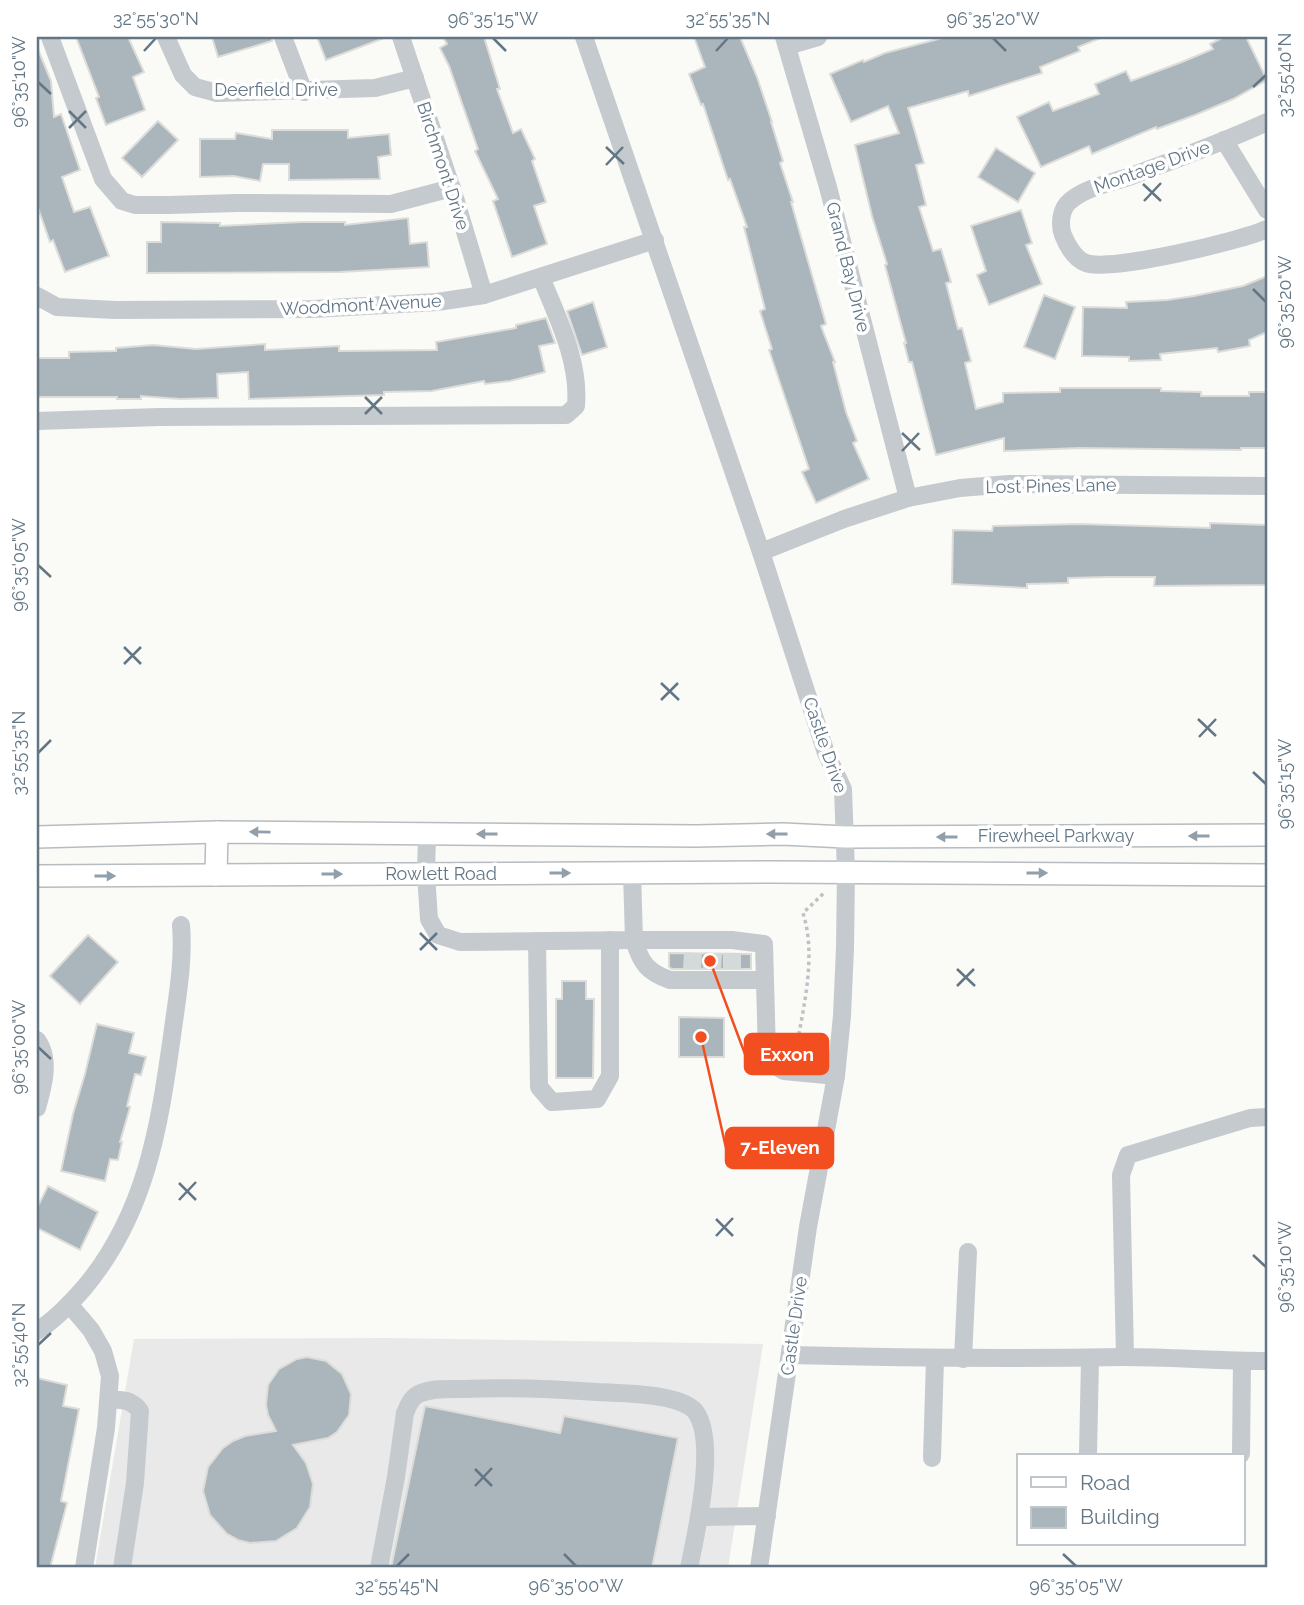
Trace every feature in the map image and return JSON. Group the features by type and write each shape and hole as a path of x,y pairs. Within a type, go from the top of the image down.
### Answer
{"main road":[{"path":"37,837 217,832 696,836 783,834 845,837"},
{"path":"216,875 217,832"},
{"name":"Firewheel Parkway","path":"845,837 1267,835"},
{"name":"Firewheel Parkway","path":"846,872 1267,875"},
{"name":"Rowlett Road","path":"37,876 846,872"}],"street":[{"path":"50,37 103,179 108,189 122,201 146,205 391,204 452,188"},
{"name":"Deerfield Drive","path":"166,37 183,75 195,87 217,93 375,88 415,78"},
{"path":"283,37 304,92"},
{"name":"Birchmont Drive","path":"401,37 452,188 484,295"},
{"name":"Castle Drive","path":"584,37 827,753 843,789 846,872 842,1016 836,1076 808,1227 759,1568"},
{"path":"785,41 818,37"},
{"name":"Grand Bay Drive","path":"785,41 828,187 908,498"},
{"name":"Montage Drive","path":"1267,121 1120,180 1090,188 1068,202 1062,214 1062,233 1074,255 1086,264 1107,264 1207,247 1267,229"},
{"path":"1224,139 1267,210"},
{"name":"Woodmont Avenue","path":"37,296 57,307 116,310 313,309 436,302 484,295 655,240"},
{"path":"37,421 159,417 566,415 576,406 576,387 570,355 541,276"},
{"name":"Lost Pines Lane","path":"761,552 844,519 908,498 960,488 1009,484 1267,486"},
{"path":"426,834 429,919 438,935 460,942 634,940 692,960 712,961 732,961 764,944 767,1054 774,1065 784,1070 836,1076"},
{"path":"632,872 634,940 640,958 659,975 670,980 692,960 732,961 764,980"},
{"path":"37,1331 69,1304 93,1277 135,1206 144,1181 152,1152 171,1044 184,954 181,925"},
{"path":"537,941 538,1087 552,1102 597,1099 610,1076 610,940"},
{"path":"37,1108 43,1087 45,1057 38,1040"},
{"path":"1125,1357 1121,1175 1128,1155 1250,1118 1267,1117"},
{"path":"963,1359 968,1252"},
{"path":"69,1304 103,1351 110,1376 109,1400 85,1568"},
{"path":"790,1355 1090,1360 1125,1357 1267,1361"},
{"path":"932,1458 934,1359"},
{"path":"1088,1454 1090,1360"},
{"path":"1241,1454 1242,1361"},
{"path":"379,1568 405,1413 409,1403 417,1394 429,1390 494,1388 667,1398 689,1406 696,1412 704,1437 700,1517 689,1568"},
{"path":"109,1400 127,1400 140,1410 135,1483 122,1568"},
{"path":"700,1517 767,1516"}],"path":[{"path":"792,1071 808,964 808,928 803,913 846,872"}],"shaded area":[{"path":"388,1338 763,1344 728,1568 95,1568 134,1339"}],"building":[{"path":"76,37 128,37 144,72 133,77 145,110 106,125 96,98 99,97"},
{"path":"212,37 272,37 272,41 218,57"},
{"path":"317,37 384,37 384,38 326,60"},
{"path":"443,37 484,37 500,89 497,89 513,133 521,129 535,159 532,161 546,202 534,206 547,244 512,257 493,201 498,199 475,151 478,149 440,48 447,44"},
{"path":"694,37 740,37 757,77 783,161 780,163 826,324 821,326 835,362 846,412 857,441 853,443 869,479 816,503 802,472 809,469 769,350 772,349 760,311 765,309 744,227 747,227 703,104 701,105 689,74 705,67"},
{"path":"946,37 1103,37 1078,47 1080,51 1040,67 1042,73 969,96 968,91 908,108 924,163 916,165 926,205 919,207 933,251 941,249 951,282 946,283 958,329 962,328 971,361 965,363 976,409 1003,402 1003,393 1060,392 1060,388 1161,388 1161,391 1201,392 1201,396 1249,396 1249,392 1266,392 1267,448 1079,448 1004,451 1004,438 936,455 912,362 909,362 904,343 885,265 887,264 855,145 899,133 888,106 851,122 830,74 863,60 864,62 885,53"},
{"path":"1224,37 1246,37 1267,80 1233,99 1195,115 1157,129 1156,127 1092,154 1089,146 1041,167 1017,117 1049,102 1053,111 1099,94 1095,84 1126,71 1131,81 1182,62 1213,49 1210,44"},
{"path":"37,47 51,81 54,117 61,114 80,170 62,177 74,212 90,207 109,256 65,272 53,240 50,242 37,205"},
{"path":"158,121 178,140 142,177 122,158"},
{"path":"272,130 348,130 348,138 389,134 391,155 378,157 380,179 289,180 289,164 263,164 260,181 234,176 200,177 200,139 235,139 236,133 272,139"},
{"path":"996,148 1035,173 1018,202 978,177"},
{"path":"1021,210 1032,243 1026,245 1042,284 989,305 977,275 986,271 971,226"},
{"path":"408,218 410,244 427,242 429,267 340,272 147,273 147,242 161,242 161,222 220,223 220,226 302,222 345,222 345,225"},
{"path":"1267,276 1267,332 1249,340 1250,346 1218,352 1217,348 1160,354 1161,360 1129,361 1129,357 1082,356 1083,307 1127,308 1126,302 1194,296 1243,286"},
{"path":"1044,295 1075,307 1055,359 1024,347"},
{"path":"593,302 607,347 582,355 567,311"},
{"path":"546,318 555,343 539,346 545,372 510,381 485,384 484,381 432,391 384,392 384,395 249,399 248,372 217,374 218,398 38,397 37,358 69,358 69,352 116,351 116,348 153,345 196,349 265,344 265,350 339,346 339,351 437,350 436,342 516,328 516,325"},
{"path":"1210,523 1267,525 1267,585 1154,586 1155,577 1068,578 1068,583 1027,584 1027,588 952,584 953,530 992,531 993,526 1080,524 1210,528"},
{"path":"88,935 118,962 80,1004 50,976"},
{"path":"669,953 751,954 751,969 672,969 669,967"},
{"path":"562,981 586,981 586,999 594,999 593,1078 556,1078 556,999 562,999"},
{"path":"679,1017 724,1018 724,1057 679,1057"},
{"path":"97,1024 134,1033 129,1053 146,1057 141,1075 135,1074 118,1160 110,1159 105,1181 61,1171"},
{"path":"48,1186 98,1212 80,1250 37,1228 37,1208"},
{"path":"307,1357 326,1361 342,1374 351,1394 349,1415 337,1432 328,1438 293,1445 306,1463 313,1484 310,1507 297,1528 276,1541 250,1543 238,1540 227,1534 210,1515 203,1491 208,1467 223,1448 233,1441 245,1436 276,1431 266,1405 268,1385 279,1369 297,1359"},
{"path":"37,1378 67,1385 63,1406 79,1409 61,1501 67,1503 50,1568 37,1568"},
{"path":"425,1406 560,1433 564,1416 678,1438 652,1568 391,1568"}],"tunnel":[{"path":"692,969 693,953"},
{"path":"712,969 713,953"},
{"path":"732,953 732,969"}],"place":[{"name":"Exxon","path":"710,961"},
{"name":"7-Eleven","path":"701,1037"}]}
